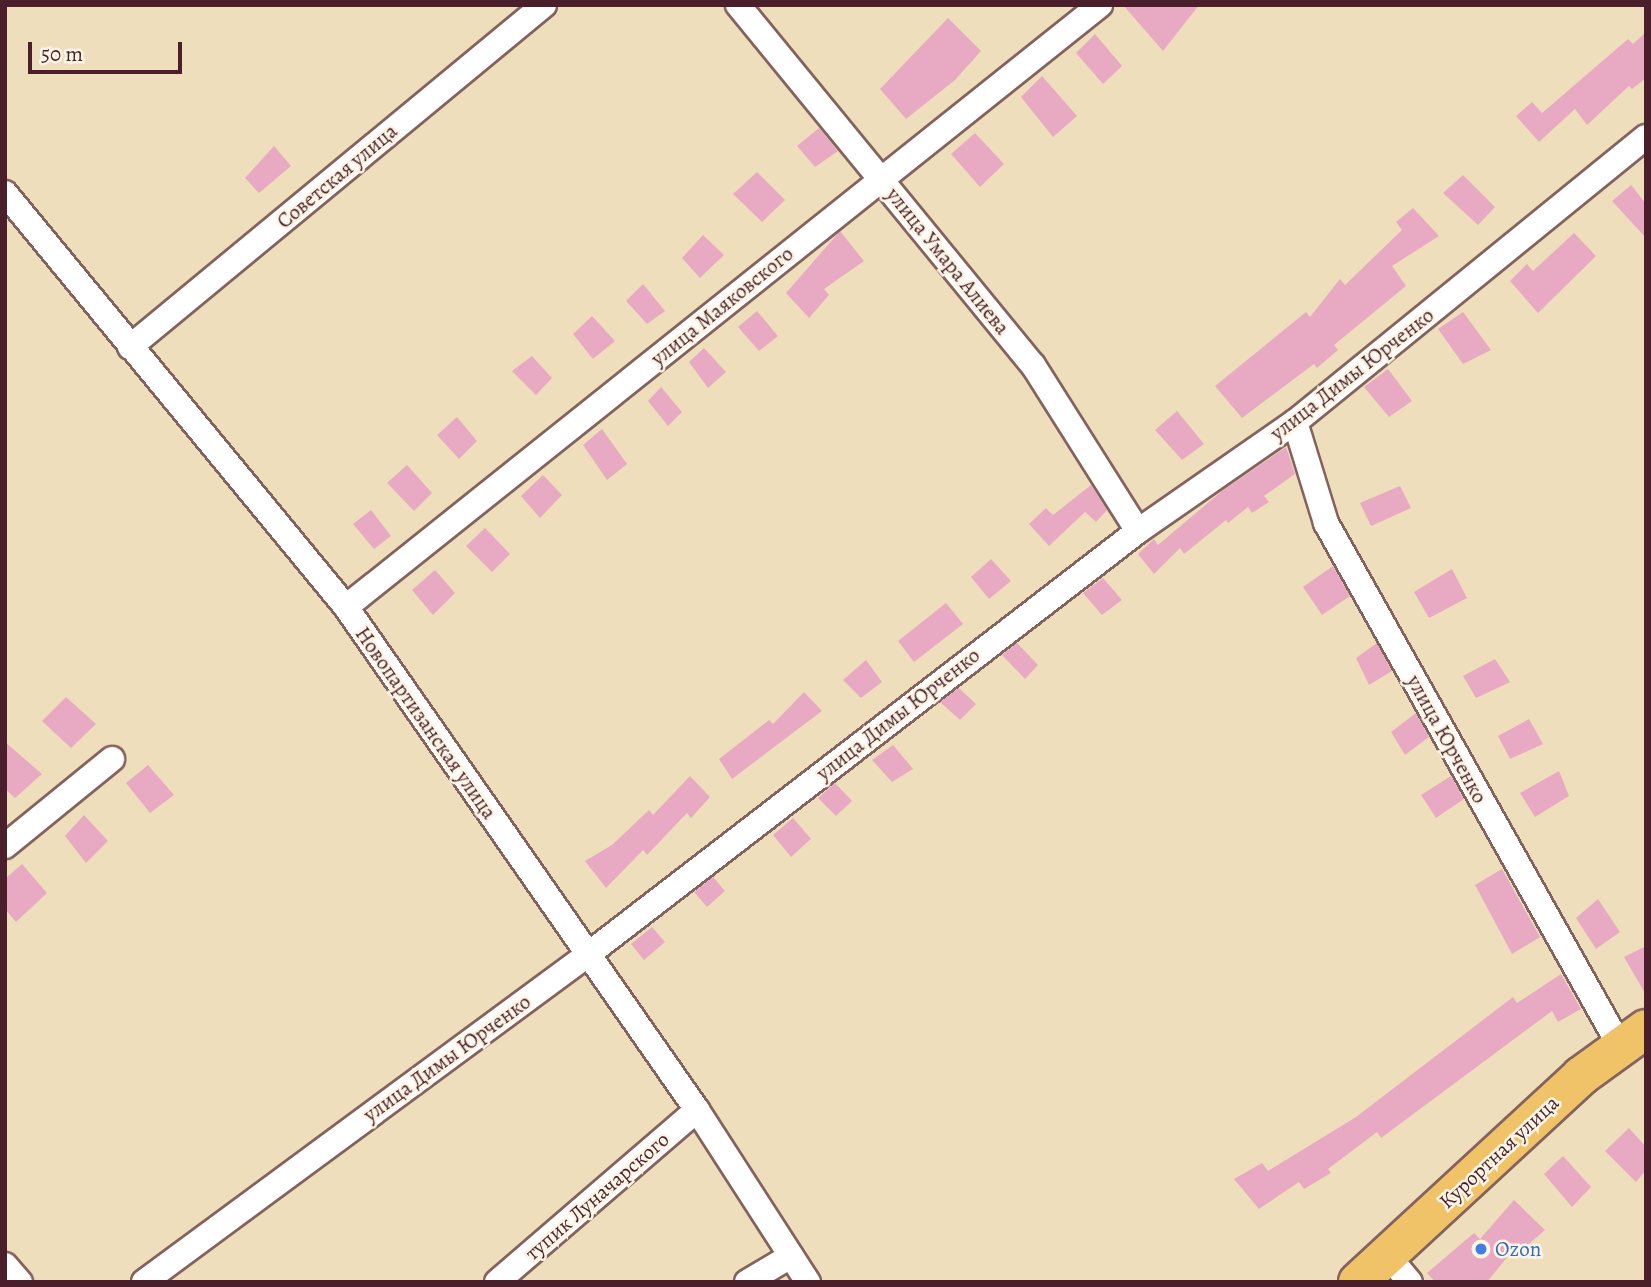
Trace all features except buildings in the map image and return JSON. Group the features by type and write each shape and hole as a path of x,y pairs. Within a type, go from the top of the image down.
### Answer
{"main road":[{"name":"Курортная улица","path":"1358,1282 1399,1269 1581,1076 1633,1038"}],"street":[{"name":"Советская улица","path":"130,347 544,5"},
{"name":"улица Умара Алиева","path":"738,5 1033,365 1138,531"},
{"name":"улица Маяковского","path":"346,607 1100,5"},
{"name":"улица Димы Юрченко","path":"144,1282 586,956 1138,531 1295,422 1646,137"},
{"name":"Новопартизанская улица","path":"5,193 346,607 586,956 697,1110 808,1282"},
{"name":"улица Юрченко","path":"1295,422 1326,523 1633,1038"},
{"path":"5,846 112,759"},
{"name":"тупик Луначарского","path":"497,1282 697,1110"},
{"path":"747,1282 791,1256"},
{"path":"5,1265 20,1282"}],"place":[{"name":"Ozon","path":"1481,1249"}]}
